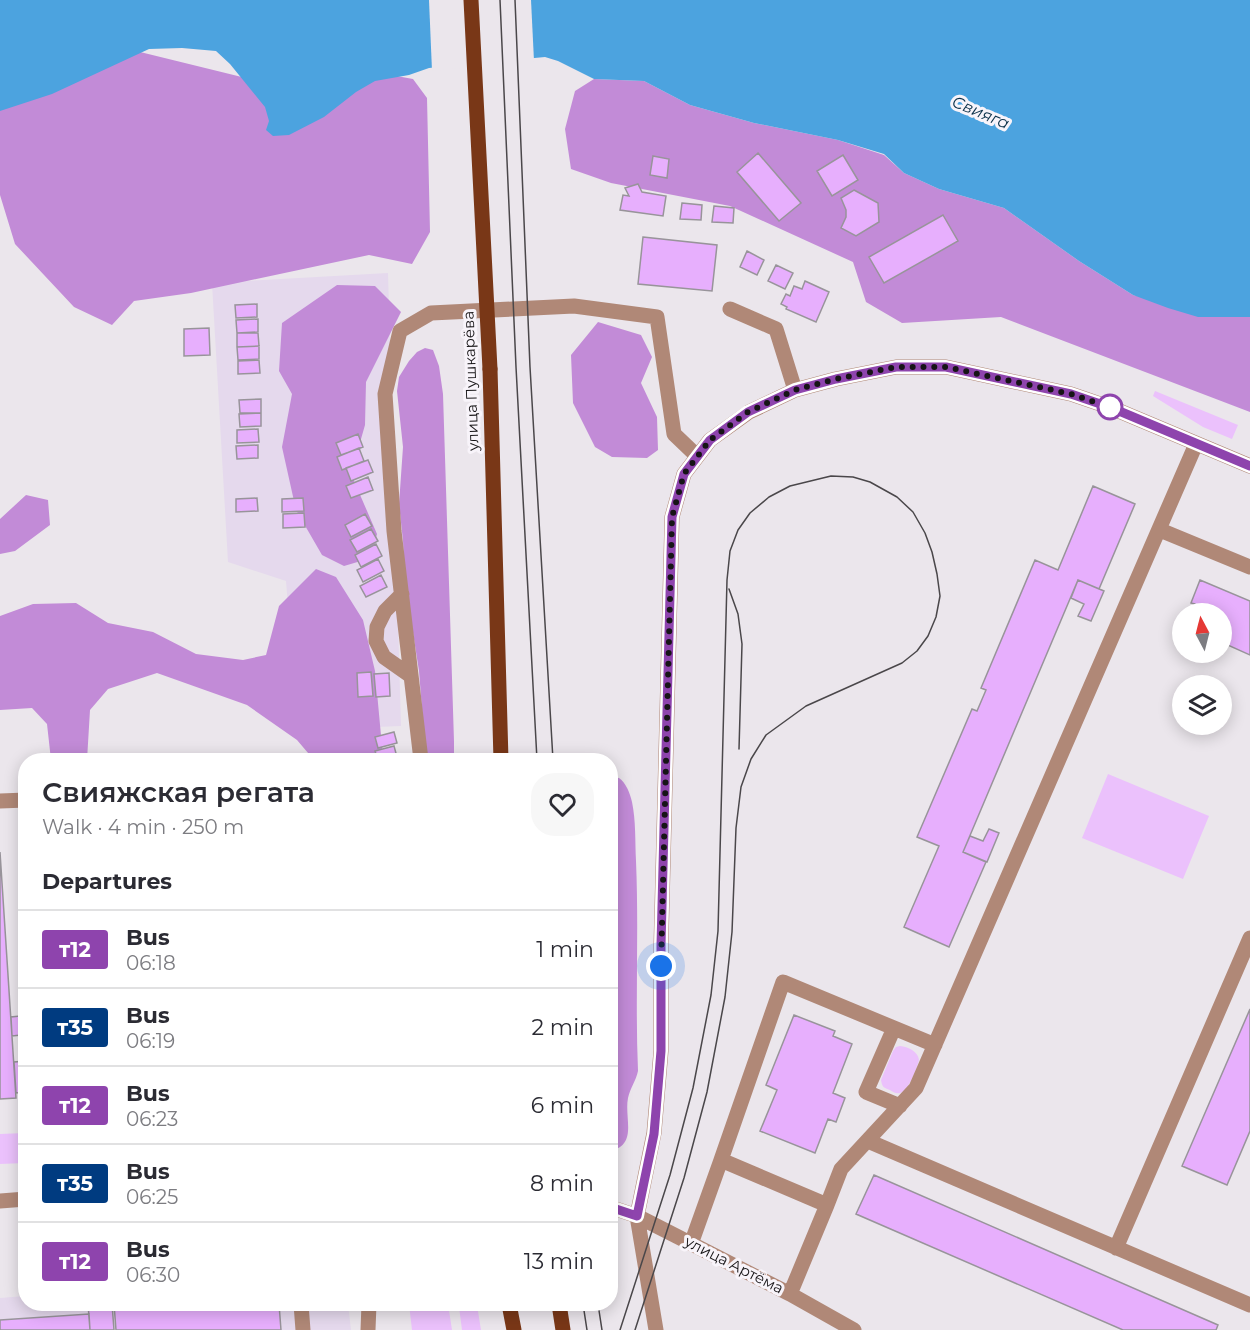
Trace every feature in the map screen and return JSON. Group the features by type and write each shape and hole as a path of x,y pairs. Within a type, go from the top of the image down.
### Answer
{"main road":[{"name":"улица Пушкарёва","path":"471,0 490,369 501,753"},
{"path":"510,1311 514,1330"},
{"path":"560,1311 563,1330"}],"street":[{"path":"420,753 394,531 385,394 400,331 431,313 574,306 657,316 674,434 697,456"},
{"path":"730,309 776,329 795,390"},
{"path":"656,1330 637,1216 654,1134 661,1051 661,945 672,517 684,474 710,440 748,412 795,390 896,367 946,367 1071,394 1112,408 1250,466"},
{"path":"790,1294 841,1169 916,1088 1197,444"},
{"path":"1160,530 1250,567"},
{"path":"402,594 385,611 377,627 376,641 384,657 411,676"},
{"path":"0,801 18,800"},
{"path":"1116,1248 1250,938"},
{"path":"691,1244 783,982 934,1045"},
{"path":"894,1028 866,1092 900,1106"},
{"path":"868,1141 1250,1305"},
{"path":"721,1160 827,1205"},
{"path":"0,1201 18,1200"},
{"name":"улица Артёма","path":"618,1209 637,1216 790,1294 854,1330"},
{"path":"302,1311 303,1330"},
{"path":"368,1330 369,1311"}],"shaded area":[{"path":"132,50 340,101 380,73 413,79 427,98 430,232 412,264 369,255 191,293 134,301 112,325 74,307 15,244 0,195 0,90"},
{"path":"594,79 644,81 690,105 754,123 838,140 884,155 904,173 939,189 1004,208 1079,261 1133,295 1228,317 1250,317 1250,412 1001,317 902,323 866,302 853,262 730,206 611,183 571,169 565,129 575,91"},
{"path":"388,273 401,726 298,730 286,581 228,562 212,283"},
{"path":"337,285 375,286 401,312 366,382 365,425 351,474 377,534 371,558 344,566 322,555 296,510 282,447 292,394 279,371 282,323"},
{"path":"598,322 641,335 652,357 641,383 657,417 658,450 647,458 612,457 595,447 573,403 571,355"},
{"path":"425,348 433,350 439,366 443,394 454,753 425,753 419,671 405,582 399,504 403,447 397,391 399,377 417,352"},
{"path":"1155,391 1238,425 1232,439 1203,427 1153,396"},
{"path":"26,495 48,500 50,525 15,551 0,554 0,519"},
{"path":"316,569 336,577 363,620 375,671 383,753 308,753 297,740 247,705 157,673 108,689 90,710 87,753 50,753 47,724 32,708 0,710 0,616 33,604 76,603 108,623 153,632 196,654 243,660 266,655 279,606"},
{"path":"1108,774 1209,816 1183,879 1082,838"},
{"path":"618,778 627,788 634,816 637,887 638,1071 628,1098 627,1136 619,1148"},
{"path":"900,1046 912,1050 917,1054 919,1060 909,1084 903,1092 897,1093 884,1087 881,1080 893,1051"},
{"path":"18,1133 18,1163 0,1164 0,1134"},
{"path":"18,1297 18,1311 349,1311 351,1330 0,1330 0,1298"},
{"path":"410,1311 449,1311 452,1330 412,1330"},
{"path":"460,1311 478,1311 481,1330 462,1330"}],"water":[{"name":"Свияга","path":"0,0 1250,0 1250,317 1198,317 1133,295 1079,261 1004,208 939,189 904,173 884,154 838,140 754,123 690,105 644,81 594,79 545,57 429,68 409,75 375,81 356,92 324,117 289,135 273,136 266,130 269,121 265,107 230,64 216,51 182,48 149,49 52,94 0,111"}],"pier":[{"path":"429,0 531,0 534,61 432,71"}],"building":[{"path":"758,153 801,203 779,221 737,172"},
{"path":"843,155 858,180 832,196 817,171"},
{"path":"653,156 669,159 667,178 650,175"},
{"path":"638,184 642,192 666,196 663,216 620,210 623,195 629,196 625,188"},
{"path":"854,190 878,203 879,222 856,236 841,228 846,217 846,210 841,198"},
{"path":"682,203 702,205 701,220 680,219"},
{"path":"714,206 734,208 733,223 712,222"},
{"path":"943,215 958,241 884,283 869,257"},
{"path":"643,237 717,245 712,291 638,284"},
{"path":"747,251 764,260 757,275 740,267"},
{"path":"776,265 793,273 785,289 768,281"},
{"path":"805,281 829,292 816,322 786,309 787,307 781,304 786,294 790,296 794,286 802,289"},
{"path":"257,304 257,317 236,318 235,305"},
{"path":"258,319 258,332 237,333 236,320"},
{"path":"209,328 210,355 184,356 184,329"},
{"path":"237,333 258,333 259,346 237,347"},
{"path":"259,346 259,359 238,360 237,347"},
{"path":"259,360 260,373 238,374 238,361"},
{"path":"261,399 261,413 240,413 239,400"},
{"path":"261,413 261,426 240,427 239,414"},
{"path":"258,429 259,442 237,443 237,430"},
{"path":"358,434 363,447 341,455 336,443"},
{"path":"258,445 258,458 237,459 236,446"},
{"path":"359,448 364,461 342,470 337,457"},
{"path":"368,460 373,472 351,481 346,468"},
{"path":"368,477 373,490 351,498 346,486"},
{"path":"1093,486 1135,504 1099,589 1078,580 963,852 986,862 949,947 904,927 939,846 917,837 972,709 977,711 986,690 981,688 1035,560 1058,570"},
{"path":"257,498 258,511 236,512 236,499"},
{"path":"303,498 304,511 282,512 282,499"},
{"path":"304,513 305,527 283,528 283,514"},
{"path":"365,514 372,526 351,537 345,525"},
{"path":"371,529 378,541 357,552 350,540"},
{"path":"376,544 382,556 361,567 355,555"},
{"path":"378,559 384,571 363,582 357,570"},
{"path":"381,575 387,587 366,597 360,586"},
{"path":"1078,580 1104,591 1091,621 1078,616 1084,604 1071,598"},
{"path":"1200,580 1250,601 1250,655 1232,647 1232,603 1191,603"},
{"path":"371,672 373,696 358,697 357,673"},
{"path":"389,673 390,696 376,697 374,674"},
{"path":"394,732 397,743 378,748 375,737"},
{"path":"394,746 396,753 376,753 375,751"},
{"path":"989,829 999,833 987,862 963,852 970,836 983,841"},
{"path":"0,852 16,1098 0,1099"},
{"path":"1250,1009 1250,1131 1227,1185 1182,1166"},
{"path":"794,1015 835,1031 833,1036 852,1044 833,1093 845,1098 836,1122 828,1119 815,1153 760,1131 777,1090 766,1085"},
{"path":"18,1016 18,1035 12,1036 11,1017"},
{"path":"14,1062 18,1062 18,1093 16,1093"},
{"path":"874,1175 1218,1325 1216,1330 1123,1330 856,1214"},
{"path":"89,1311 113,1311 114,1330 90,1330"},
{"path":"115,1311 280,1311 281,1330 116,1330"},
{"path":"89,1314 90,1330 0,1330 0,1320"}],"tram line":[{"path":"500,0 516,367 537,753"},
{"path":"515,0 530,367 553,753"},
{"path":"620,1330 670,1175 693,1088 711,995 718,931 727,580 730,551 738,530 750,513 769,497 790,486 831,476 853,477 870,482 897,497 913,512 925,533 937,574 940,596 936,617 928,636 917,651 902,663 806,706 766,735 751,759 741,787 736,828 732,932 725,997 707,1092 684,1178 635,1330"},
{"path":"729,589 738,614 742,644 739,749"},
{"path":"584,1311 587,1330"},
{"path":"599,1311 602,1330"}],"bus line":[{"name":"т12","path":"618,1210 637,1216 654,1134 661,1051 661,945 672,517 684,474 710,440 748,412 795,390 896,367 946,367 1071,394 1112,408 1250,466"}],"route":[{"path":"661,966 672,517 684,474 710,440 748,412 795,390 896,367 946,367 1071,394 1112,408 1110,407"}]}
